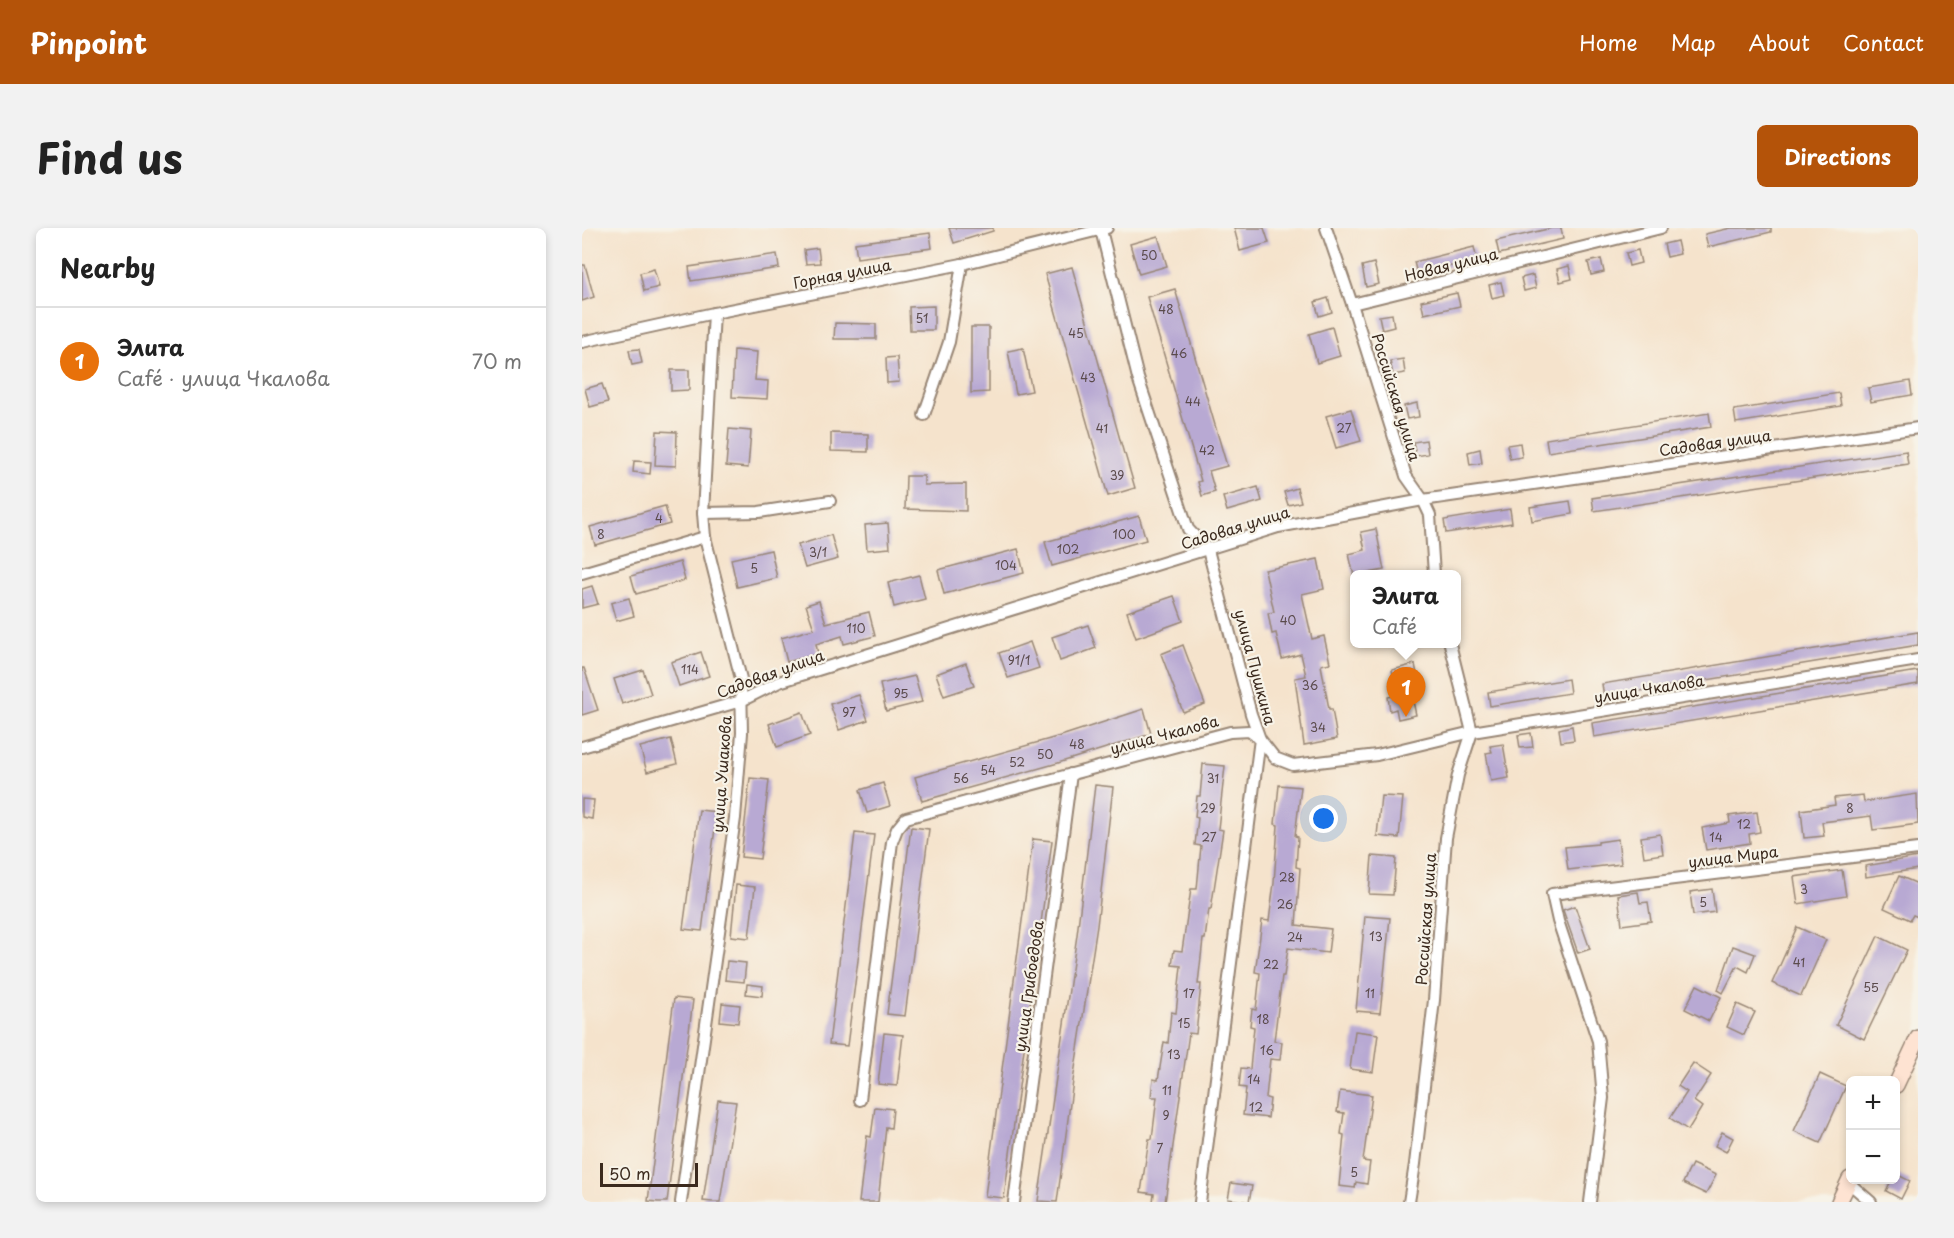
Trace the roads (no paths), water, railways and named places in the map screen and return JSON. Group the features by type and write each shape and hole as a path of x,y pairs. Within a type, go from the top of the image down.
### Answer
{"main road":[{"path":"1900,1076 1918,1038"},
{"path":"1839,1202 1848,1184"}],"street":[{"name":"Российская улица","path":"1326,228 1406,476 1423,500 1430,515 1434,570"},
{"name":"Новая улица","path":"1352,304 1661,228"},
{"name":"Горная улица","path":"582,342 714,313 962,264 1104,229"},
{"name":"улица Пушкина","path":"1104,229 1138,378 1188,529 1208,550 1251,714 1260,739 1200,1202"},
{"path":"924,415 949,342 962,264"},
{"name":"улица Ушакова","path":"681,1202 735,818 742,733 741,679 705,537 703,513 714,313"},
{"name":"Садовая улица","path":"582,747 741,701 780,682 1278,527 1423,500 1918,428"},
{"path":"703,513 759,512 830,501"},
{"path":"582,573 705,537"},
{"path":"1451,648 1472,732"},
{"name":"улица Чкалова","path":"860,1100 892,842 897,829 906,818 1230,732 1249,731 1260,739 1275,758 1293,765 1377,755 1472,732 1918,660"},
{"name":"Российская улица","path":"1409,1202 1434,1000 1446,838 1458,775 1472,732"},
{"name":"улица Грибоедова","path":"1014,1202 1071,774"},
{"name":"улица Мира","path":"1590,1202 1603,1098 1599,1041 1558,921 1552,894 1918,849"},
{"path":"1853,1184 1871,1202"}],"place":[{"name":"Элита","path":"1406,717"}]}
